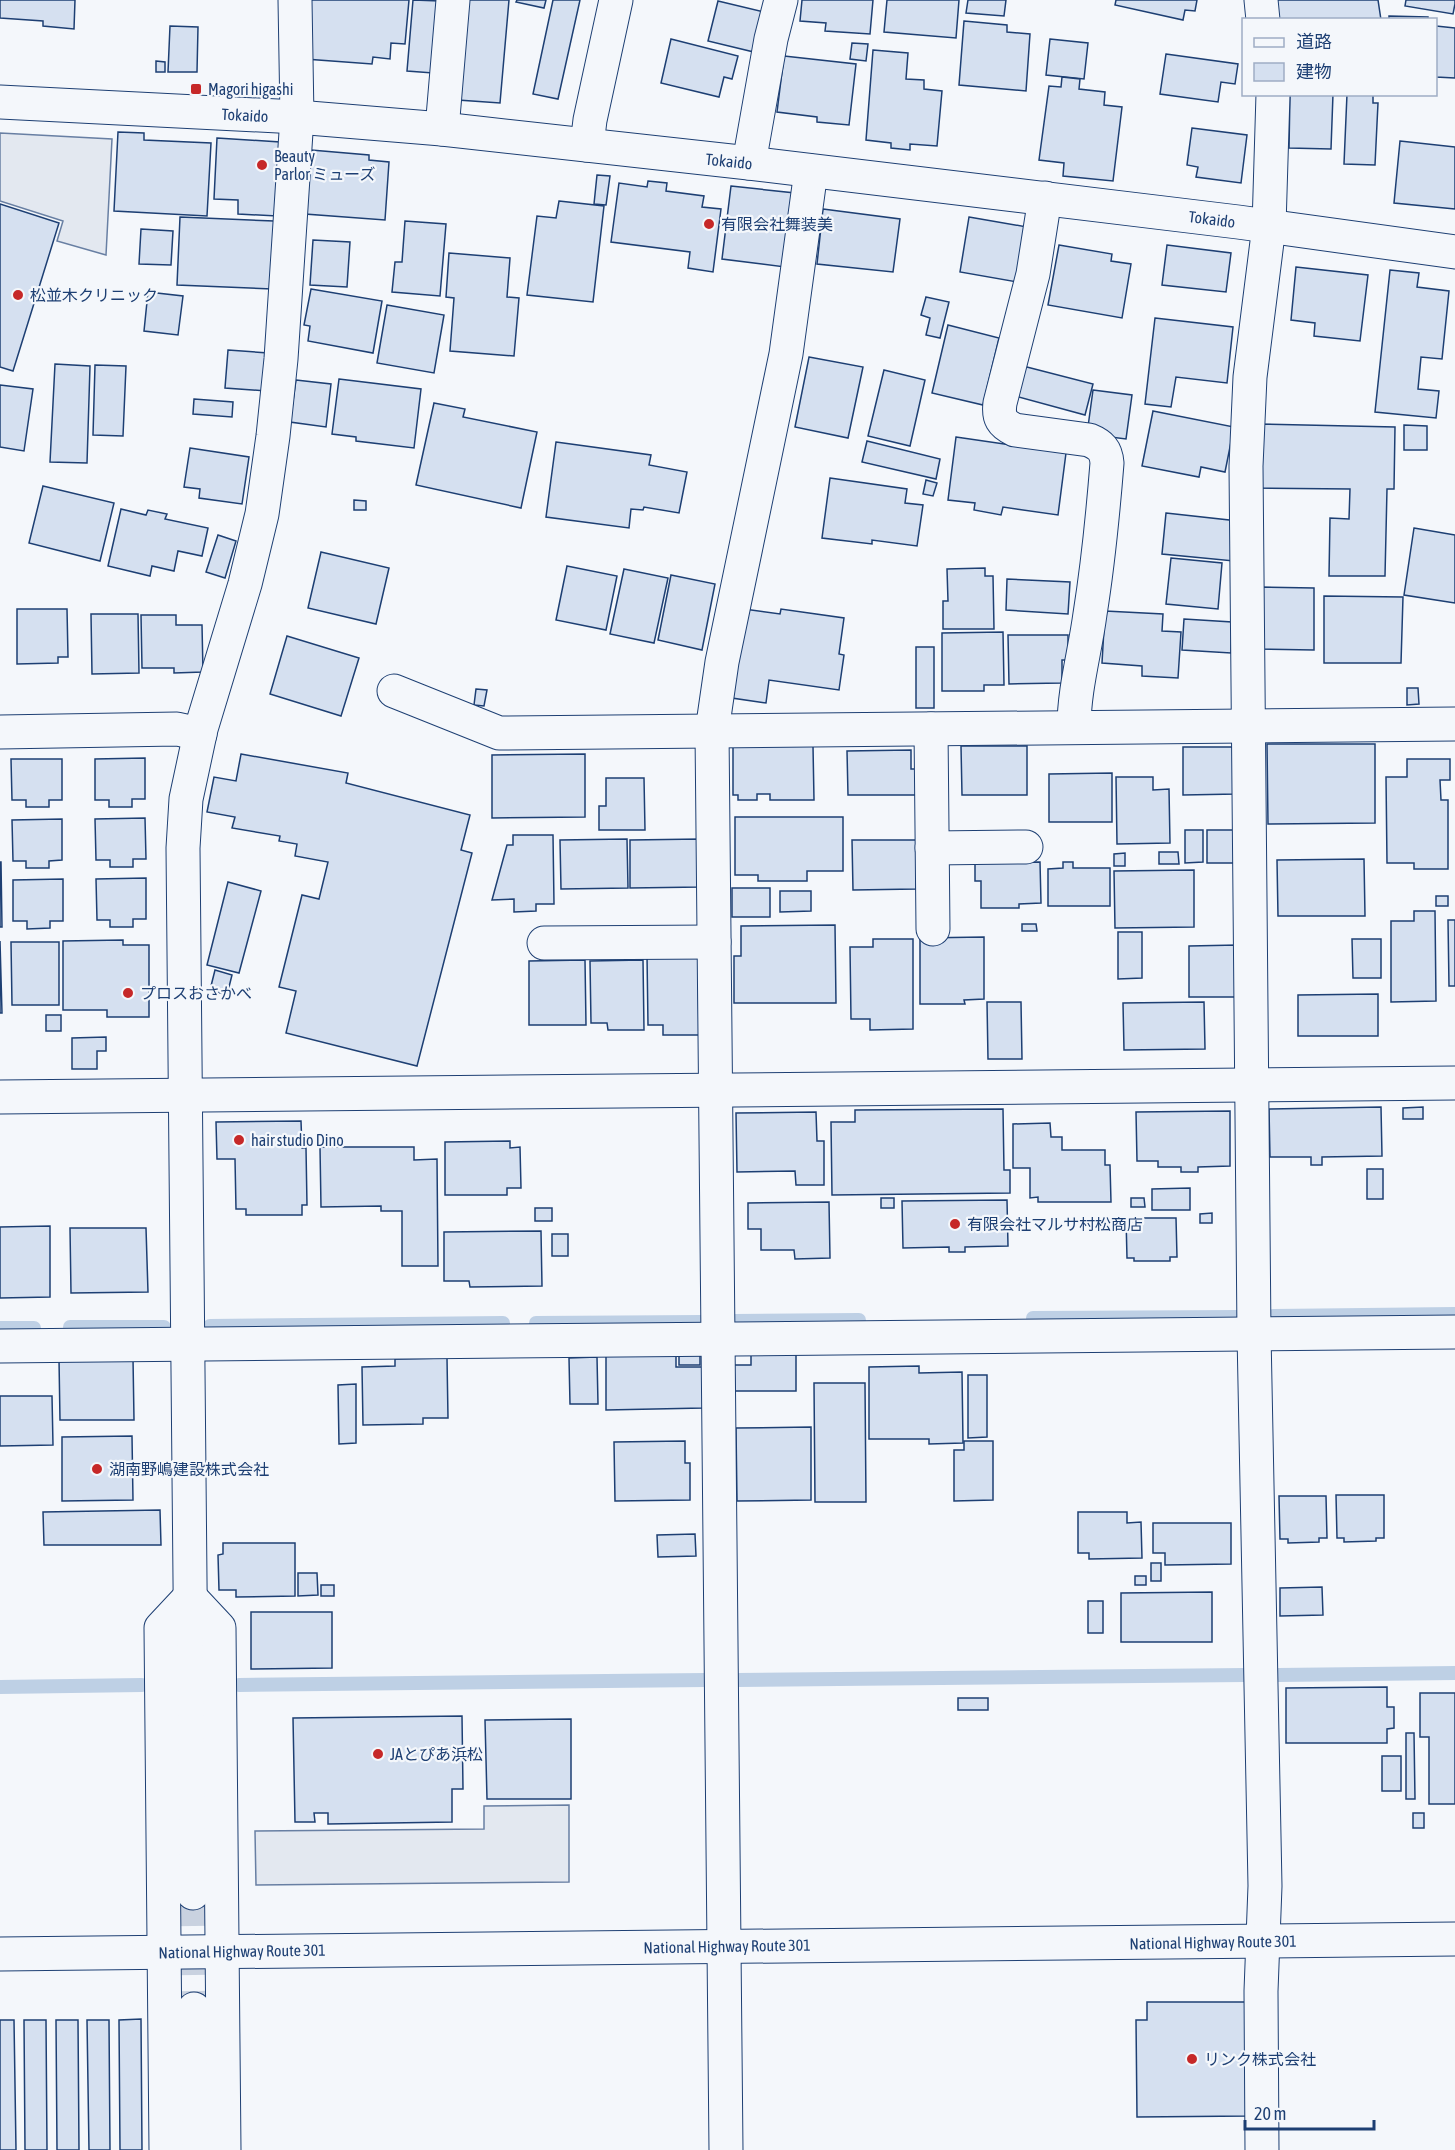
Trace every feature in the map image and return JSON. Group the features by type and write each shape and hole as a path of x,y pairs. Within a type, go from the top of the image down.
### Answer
{"main road":[{"path":"193,1893 183,848 186,799 200,734 245,584 262,514 273,436 281,359 297,117 295,0"},
{"path":"442,129 453,0"},
{"path":"587,145 590,120 616,0"},
{"path":"749,163 771,39 781,0"},
{"path":"1261,0 1263,18"},
{"path":"1262,2150 1261,1991 1265,1886 1254,1334 1247,422 1250,377 1269,226 1273,96"},
{"name":"Tokaido","path":"0,102 297,117 442,129 1045,198 1455,252"},
{"path":"726,2150 712,731 722,662 786,354 811,171"},
{"path":"1045,198 1033,274 998,414 1004,425 1015,430 1089,440 1099,444 1106,452 1099,548 1074,705 1074,727"},
{"path":"394,691 499,733 1455,724"},
{"path":"0,732 177,729 200,734"},
{"path":"931,729 933,929"},
{"path":"932,848 1026,847"},
{"path":"544,943 714,942"},
{"path":"0,1097 1455,1083"},
{"path":"0,1346 1455,1332"},
{"path":"190,1597 219,1628 224,2150"},
{"path":"166,2150 161,1628 190,1597"},
{"name":"National Highway Route 301","path":"0,1954 1455,1939"},
{"path":"194,2009 195,2150"}],"shaded area":[{"path":"0,133 112,139 106,255 57,241 63,221 0,201"},
{"path":"569,1805 569,1882 256,1885 255,1831 484,1829 484,1806"}],"building":[{"path":"0,0 75,0 74,29 43,26 43,21 0,18"},
{"path":"310,0 409,0 405,44 391,43 390,59 373,57 372,64 305,59"},
{"path":"413,0 440,1 433,73 407,71"},
{"path":"466,0 509,0 500,103 458,100"},
{"path":"517,0 546,0 544,8 516,2"},
{"path":"553,0 580,0 558,99 533,94"},
{"path":"802,0 873,0 870,34 825,31 826,23 800,21"},
{"path":"887,0 959,0 956,38 884,32"},
{"path":"968,0 1006,0 1004,16 966,13"},
{"path":"1116,0 1197,0 1195,11 1185,10 1183,20 1115,5"},
{"path":"1272,0 1378,0 1381,18 1274,18"},
{"path":"1406,0 1455,0 1455,4 1453,14 1405,6"},
{"path":"718,1 768,13 758,53 708,41"},
{"path":"1389,16 1428,17 1428,18 1389,18"},
{"path":"964,21 1007,25 1007,32 1030,34 1026,91 959,85"},
{"path":"170,26 198,27 197,72 168,72"},
{"path":"1437,26 1455,28 1455,78 1437,77"},
{"path":"671,39 738,56 732,79 724,77 719,97 661,83"},
{"path":"1050,39 1088,43 1084,79 1046,75"},
{"path":"852,43 868,44 866,61 850,59"},
{"path":"873,50 908,53 906,79 924,80 924,89 942,91 937,146 910,144 910,150 891,148 891,143 866,140"},
{"path":"1166,54 1238,64 1235,84 1221,82 1218,102 1160,94"},
{"path":"784,56 856,64 849,125 817,122 817,117 777,112"},
{"path":"156,61 165,62 165,72 156,72"},
{"path":"1062,77 1080,79 1079,89 1105,92 1104,105 1122,107 1113,181 1063,176 1064,163 1039,160 1049,86 1061,87"},
{"path":"1290,96 1333,96 1331,149 1289,148"},
{"path":"1347,96 1373,96 1373,103 1378,103 1375,165 1344,164"},
{"path":"1192,128 1247,135 1241,183 1196,177 1198,167 1187,165"},
{"path":"118,132 144,133 144,140 211,143 207,216 114,211"},
{"path":"217,138 280,142 277,216 238,214 238,200 214,199"},
{"path":"1400,141 1455,147 1455,209 1394,203"},
{"path":"311,150 369,155 369,160 389,162 385,220 305,214"},
{"path":"597,175 610,176 606,205 594,204"},
{"path":"648,181 667,183 666,191 704,196 702,207 721,209 713,272 688,268 690,252 611,242 619,183 647,187"},
{"path":"731,186 795,193 785,267 722,259"},
{"path":"559,201 604,206 593,302 527,295 537,216 556,218"},
{"name":"松並木クリニック","path":"0,204 59,223 13,371 0,367"},
{"path":"823,209 900,219 893,272 817,264"},
{"path":"180,217 274,221 272,289 177,285"},
{"path":"969,217 1027,227 1017,282 960,272"},
{"path":"405,221 446,224 440,296 392,292 395,262 402,262"},
{"path":"141,229 173,231 171,265 139,264"},
{"path":"313,240 350,242 347,287 310,285"},
{"path":"1059,245 1112,254 1111,261 1131,264 1122,318 1048,305"},
{"path":"1167,245 1231,253 1226,292 1162,285"},
{"path":"449,253 510,258 507,297 519,298 514,356 450,351 454,298 446,297"},
{"path":"1296,267 1368,275 1360,341 1314,336 1315,323 1291,320"},
{"path":"1390,270 1419,273 1417,287 1449,291 1442,359 1421,357 1418,389 1439,391 1436,418 1375,412"},
{"path":"311,289 382,301 373,353 308,341 310,326 304,325"},
{"path":"148,292 183,296 178,335 144,331"},
{"path":"926,297 949,302 940,338 926,335 930,318 921,315"},
{"path":"387,305 444,315 434,373 377,363"},
{"path":"1155,318 1233,327 1227,383 1176,377 1171,407 1145,404"},
{"path":"948,325 999,338 983,405 932,393"},
{"path":"228,350 268,353 266,391 225,388"},
{"path":"809,357 863,367 848,438 795,427"},
{"path":"55,364 90,366 87,463 50,462"},
{"path":"95,365 126,366 123,436 93,435"},
{"path":"1023,366 1093,384 1085,415 1015,396"},
{"path":"884,370 925,380 910,446 868,436"},
{"path":"339,379 421,389 414,448 356,441 356,437 332,434"},
{"path":"296,380 331,384 326,427 290,422"},
{"path":"0,385 33,389 24,451 0,447"},
{"path":"1093,390 1132,395 1126,439 1087,434"},
{"path":"194,399 233,402 232,417 193,414"},
{"path":"434,403 465,409 463,417 537,432 521,508 416,485"},
{"path":"1153,411 1234,427 1225,472 1201,467 1199,477 1142,466"},
{"path":"1258,424 1395,427 1394,489 1387,489 1385,576 1329,576 1330,518 1349,519 1350,489 1257,488"},
{"path":"1404,425 1427,426 1427,450 1404,450"},
{"path":"956,437 1066,453 1058,515 1003,507 1001,515 974,510 975,503 948,500"},
{"path":"867,441 940,459 936,479 862,462"},
{"path":"556,442 651,455 649,465 687,472 679,513 644,507 643,510 631,509 629,528 546,517"},
{"path":"190,448 249,457 242,504 199,498 200,489 184,487"},
{"path":"830,478 907,489 905,503 923,505 917,546 872,540 872,544 822,538"},
{"path":"926,480 937,483 933,496 923,494"},
{"path":"43,486 114,503 100,561 29,543"},
{"path":"354,500 366,501 366,510 354,510"},
{"path":"121,509 146,515 148,510 167,514 165,519 208,528 202,556 178,551 174,571 152,566 150,576 108,566"},
{"path":"1166,513 1238,521 1234,561 1162,554"},
{"path":"1414,528 1455,535 1455,603 1404,595"},
{"path":"218,535 236,541 225,578 206,572"},
{"path":"321,552 389,568 376,624 308,608"},
{"path":"1171,558 1222,563 1218,609 1166,604"},
{"path":"567,566 617,576 606,630 556,620"},
{"path":"985,568 985,576 993,576 994,629 943,629 943,601 948,601 947,569"},
{"path":"624,569 668,578 654,643 610,634"},
{"path":"671,575 715,584 702,650 658,640"},
{"path":"1007,579 1070,582 1068,614 1006,610"},
{"path":"1261,587 1314,588 1314,650 1260,649"},
{"path":"1324,596 1403,597 1401,663 1324,663"},
{"path":"17,609 67,609 68,657 58,657 58,663 17,664"},
{"path":"744,609 780,614 781,609 844,618 839,654 844,655 839,690 769,680 766,703 732,698"},
{"path":"1105,611 1163,614 1162,631 1181,632 1178,678 1142,676 1142,666 1102,663"},
{"path":"91,614 138,614 139,673 92,674"},
{"path":"141,615 176,615 176,625 202,625 203,672 174,673 174,668 142,668"},
{"path":"1184,619 1232,622 1231,653 1182,650"},
{"path":"1003,632 1004,685 984,685 984,691 942,691 942,633"},
{"path":"1008,635 1068,635 1068,660 1062,660 1062,683 1009,684"},
{"path":"287,636 359,658 341,716 270,694"},
{"path":"916,647 934,647 934,708 916,708"},
{"path":"1407,688 1418,688 1419,704 1407,705"},
{"path":"476,689 487,690 484,706 474,705"},
{"path":"1267,744 1375,744 1375,823 1268,824"},
{"path":"733,746 813,746 814,800 770,800 770,794 757,794 757,800 738,800 738,795 733,795"},
{"path":"961,746 1027,746 1027,795 962,795"},
{"path":"1183,747 1237,747 1237,794 1183,795"},
{"path":"911,750 911,769 918,769 918,795 848,795 847,751"},
{"path":"241,754 348,773 346,783 470,815 461,850 472,853 417,1066 286,1033 296,991 279,987 302,895 319,899 328,862 295,856 297,844 279,841 280,836 232,828 235,817 207,812 214,777 236,781"},
{"path":"585,754 585,817 492,818 492,755"},
{"path":"145,758 145,799 132,799 132,807 109,807 109,800 95,800 95,759"},
{"path":"11,759 62,759 62,800 49,800 49,807 26,807 26,800 12,800"},
{"path":"1407,759 1450,759 1450,780 1440,780 1441,800 1448,800 1448,869 1414,869 1414,863 1387,863 1386,777 1407,777"},
{"path":"1112,773 1112,822 1049,822 1049,774"},
{"path":"1116,777 1153,777 1153,790 1169,789 1170,843 1117,844"},
{"path":"606,778 644,778 645,830 599,830 599,806 606,806"},
{"path":"735,817 843,817 843,871 807,871 807,881 758,881 758,875 735,875"},
{"path":"145,818 146,859 133,859 133,867 110,867 110,860 96,860 95,819"},
{"path":"62,819 62,860 49,861 49,868 26,868 26,861 13,861 12,820"},
{"path":"1185,830 1203,830 1203,862 1185,863"},
{"path":"1207,830 1240,830 1240,863 1207,863"},
{"path":"513,835 553,835 554,904 536,904 536,911 514,912 514,899 492,900 507,845 513,845"},
{"path":"627,839 628,888 561,889 560,840"},
{"path":"701,839 701,887 630,888 630,840"},
{"path":"852,840 916,840 916,889 853,890"},
{"path":"1159,852 1178,852 1179,864 1159,864"},
{"path":"1125,853 1125,866 1114,866 1114,854"},
{"path":"1364,859 1365,916 1278,916 1277,860"},
{"path":"1,862 2,927 0,927"},
{"path":"1040,862 1041,903 1019,904 1019,908 981,908 981,881 975,881 975,863"},
{"path":"1063,862 1073,862 1073,868 1110,868 1110,906 1048,906 1048,869 1063,868"},
{"path":"1194,870 1194,927 1115,928 1114,871"},
{"path":"146,878 146,919 133,919 133,927 110,927 110,920 97,920 96,879"},
{"path":"63,879 63,921 50,921 50,928 27,929 27,921 13,921 13,880"},
{"path":"228,882 261,891 239,973 207,965"},
{"path":"732,888 770,888 770,917 732,917"},
{"path":"780,891 811,891 811,911 780,912"},
{"path":"1436,896 1448,896 1448,906 1436,906"},
{"path":"1414,911 1435,911 1436,1001 1391,1002 1391,921 1414,921"},
{"path":"1448,920 1455,920 1455,986 1449,986"},
{"path":"1022,924 1036,924 1037,931 1022,931"},
{"path":"835,925 836,1003 734,1003 734,956 741,956 741,926"},
{"path":"1118,932 1142,932 1142,978 1118,979"},
{"path":"984,937 984,999 964,1000 965,1004 920,1004 920,938"},
{"path":"873,939 913,939 913,1029 870,1030 870,1019 851,1019 850,947 873,947"},
{"path":"1352,939 1381,939 1381,978 1353,978"},
{"path":"123,940 123,945 149,945 149,1017 107,1017 107,1010 63,1010 63,941"},
{"path":"0,941 2,1013 0,1013"},
{"path":"11,942 59,942 59,1005 12,1005"},
{"path":"1238,945 1238,997 1189,997 1189,946"},
{"path":"698,954 699,1035 663,1035 663,1025 648,1025 647,955"},
{"path":"585,960 586,1025 529,1025 529,961"},
{"path":"643,960 644,1030 608,1030 607,1023 591,1023 590,961"},
{"path":"215,970 232,975 227,995 210,990"},
{"path":"1378,994 1378,1036 1298,1036 1298,995"},
{"path":"987,1002 1021,1002 1022,1059 988,1059"},
{"path":"1204,1002 1205,1049 1124,1050 1123,1003"},
{"path":"46,1015 61,1015 61,1031 46,1031"},
{"path":"106,1037 106,1051 97,1051 97,1069 72,1069 72,1038"},
{"path":"1381,1107 1382,1156 1322,1157 1322,1165 1311,1165 1311,1157 1270,1157 1269,1109"},
{"path":"1423,1107 1423,1119 1403,1119 1403,1108"},
{"path":"1003,1109 1004,1170 1010,1170 1010,1193 832,1195 831,1122 855,1122 855,1110"},
{"path":"1230,1111 1230,1166 1198,1167 1198,1172 1181,1172 1181,1167 1158,1167 1158,1161 1137,1161 1136,1112"},
{"path":"816,1112 817,1141 824,1141 824,1185 796,1185 795,1171 737,1172 736,1113"},
{"path":"301,1121 302,1148 306,1148 307,1205 302,1205 302,1215 246,1215 246,1209 236,1209 235,1159 217,1159 216,1122"},
{"path":"1050,1123 1051,1137 1062,1137 1062,1150 1105,1150 1105,1165 1110,1165 1111,1202 1038,1202 1038,1197 1030,1198 1030,1168 1013,1168 1013,1124"},
{"path":"510,1141 510,1148 520,1147 521,1188 507,1188 507,1195 445,1195 445,1142"},
{"path":"320,1147 414,1147 414,1160 437,1159 438,1266 402,1266 402,1211 381,1211 381,1206 321,1207"},
{"path":"1367,1169 1383,1169 1383,1199 1367,1199"},
{"path":"1190,1188 1190,1210 1152,1210 1152,1189"},
{"path":"881,1198 894,1198 894,1208 881,1208"},
{"path":"1131,1198 1144,1198 1145,1207 1131,1207"},
{"name":"有限会社マルサ村松商店","path":"1007,1200 1008,1246 965,1247 965,1252 949,1252 949,1247 903,1248 902,1201"},
{"path":"829,1202 830,1258 795,1259 794,1250 761,1250 761,1229 748,1229 748,1203"},
{"path":"535,1208 552,1208 552,1221 535,1221"},
{"path":"1212,1213 1212,1223 1200,1223 1200,1214"},
{"path":"1126,1218 1176,1218 1177,1257 1170,1257 1170,1261 1134,1261 1134,1258 1127,1258"},
{"path":"50,1226 50,1297 0,1298 0,1227"},
{"path":"70,1228 146,1228 148,1292 71,1293"},
{"path":"541,1231 542,1286 470,1287 469,1281 444,1281 444,1232"},
{"path":"552,1234 568,1234 568,1256 552,1256"},
{"path":"679,1350 700,1350 700,1365 679,1365"},
{"path":"796,1353 796,1391 735,1391 734,1365 751,1365 751,1354"},
{"path":"676,1354 676,1367 703,1367 703,1408 606,1410 606,1355"},
{"path":"597,1357 598,1404 570,1404 569,1358"},
{"path":"133,1358 134,1420 60,1420 59,1359"},
{"path":"447,1358 448,1418 423,1418 423,1424 363,1425 362,1367 395,1366 395,1359"},
{"path":"919,1366 919,1373 962,1372 963,1443 929,1444 929,1439 869,1439 869,1367"},
{"path":"968,1375 987,1375 987,1437 968,1438"},
{"path":"814,1383 865,1383 866,1502 815,1502"},
{"path":"356,1384 356,1443 339,1444 338,1385"},
{"path":"0,1396 52,1396 53,1445 0,1446"},
{"path":"811,1427 811,1500 737,1501 736,1428"},
{"path":"132,1436 133,1500 62,1501 62,1437"},
{"path":"685,1441 685,1463 690,1463 690,1500 615,1501 614,1442"},
{"path":"964,1441 993,1441 993,1500 954,1501 954,1450 964,1450"},
{"path":"1336,1495 1384,1495 1384,1538 1376,1538 1376,1541 1344,1542 1344,1538 1337,1538"},
{"path":"1279,1496 1326,1496 1327,1538 1319,1538 1319,1542 1288,1543 1288,1539 1280,1539"},
{"path":"160,1510 161,1545 44,1545 43,1512"},
{"path":"1078,1512 1127,1512 1127,1523 1141,1522 1142,1558 1089,1559 1089,1553 1078,1553"},
{"path":"1153,1523 1231,1523 1231,1564 1165,1565 1165,1553 1153,1553"},
{"path":"695,1534 696,1556 658,1557 657,1535"},
{"path":"223,1543 295,1543 295,1596 236,1597 236,1590 219,1590 218,1555 223,1554"},
{"path":"1151,1563 1161,1563 1161,1581 1151,1581"},
{"path":"298,1573 317,1573 318,1595 298,1596"},
{"path":"1135,1576 1146,1576 1146,1585 1135,1585"},
{"path":"321,1585 334,1585 334,1596 321,1596"},
{"path":"1322,1587 1323,1615 1280,1616 1280,1588"},
{"path":"1212,1592 1212,1642 1121,1642 1121,1593"},
{"path":"1088,1601 1103,1601 1103,1633 1088,1633"},
{"path":"251,1612 332,1612 332,1668 251,1669"},
{"path":"1387,1687 1387,1707 1394,1707 1394,1728 1387,1729 1387,1743 1286,1743 1286,1688"},
{"path":"1420,1693 1455,1693 1455,1804 1429,1804 1429,1737 1420,1737"},
{"path":"958,1698 988,1698 988,1710 958,1710"},
{"name":"JAとぴあ浜松","path":"462,1716 463,1789 452,1789 452,1822 328,1824 328,1813 314,1813 315,1822 295,1822 293,1718"},
{"path":"571,1719 571,1799 487,1799 485,1720"},
{"path":"1406,1733 1414,1733 1415,1799 1406,1799"},
{"path":"1382,1756 1401,1756 1401,1791 1382,1791"},
{"path":"1413,1813 1424,1813 1424,1828 1413,1828"},
{"path":"1147,2002 1247,2002 1248,2116 1137,2117 1136,2020 1147,2020"},
{"path":"141,2019 142,2150 120,2150 119,2020"},
{"path":"0,2020 14,2020 16,2150 0,2150"},
{"path":"24,2020 46,2020 47,2150 25,2150"},
{"path":"56,2020 78,2020 79,2150 57,2150"},
{"path":"87,2020 109,2020 110,2150 89,2150"}],"waterway":[{"path":"1273,1316 1455,1314"},
{"path":"1033,1318 1238,1317"},
{"path":"734,1321 859,1320"},
{"path":"536,1323 702,1322"},
{"path":"210,1326 503,1323"},
{"path":"70,1327 164,1327"},
{"path":"0,1328 34,1328"},
{"path":"1278,1675 1455,1673"},
{"path":"737,1680 1245,1675"},
{"path":"239,1685 705,1680"},
{"path":"0,1687 142,1685"}],"tunnel":[{"path":"193,1893 194,2009"}],"place":[{"name":"Magori higashi","path":"196,89"},
{"name":"Beauty Parlor ミューズ","path":"262,165"},
{"name":"有限会社舞装美","path":"709,224"},
{"name":"松並木クリニック","path":"18,295"},
{"name":"プロスおさかべ","path":"128,993"},
{"name":"hair studio Dino","path":"239,1140"},
{"name":"有限会社マルサ村松商店","path":"955,1224"},
{"name":"湖南野嶋建設株式会社","path":"97,1469"},
{"name":"JAとぴあ浜松","path":"378,1754"},
{"name":"リンク株式会社","path":"1192,2059"}]}
